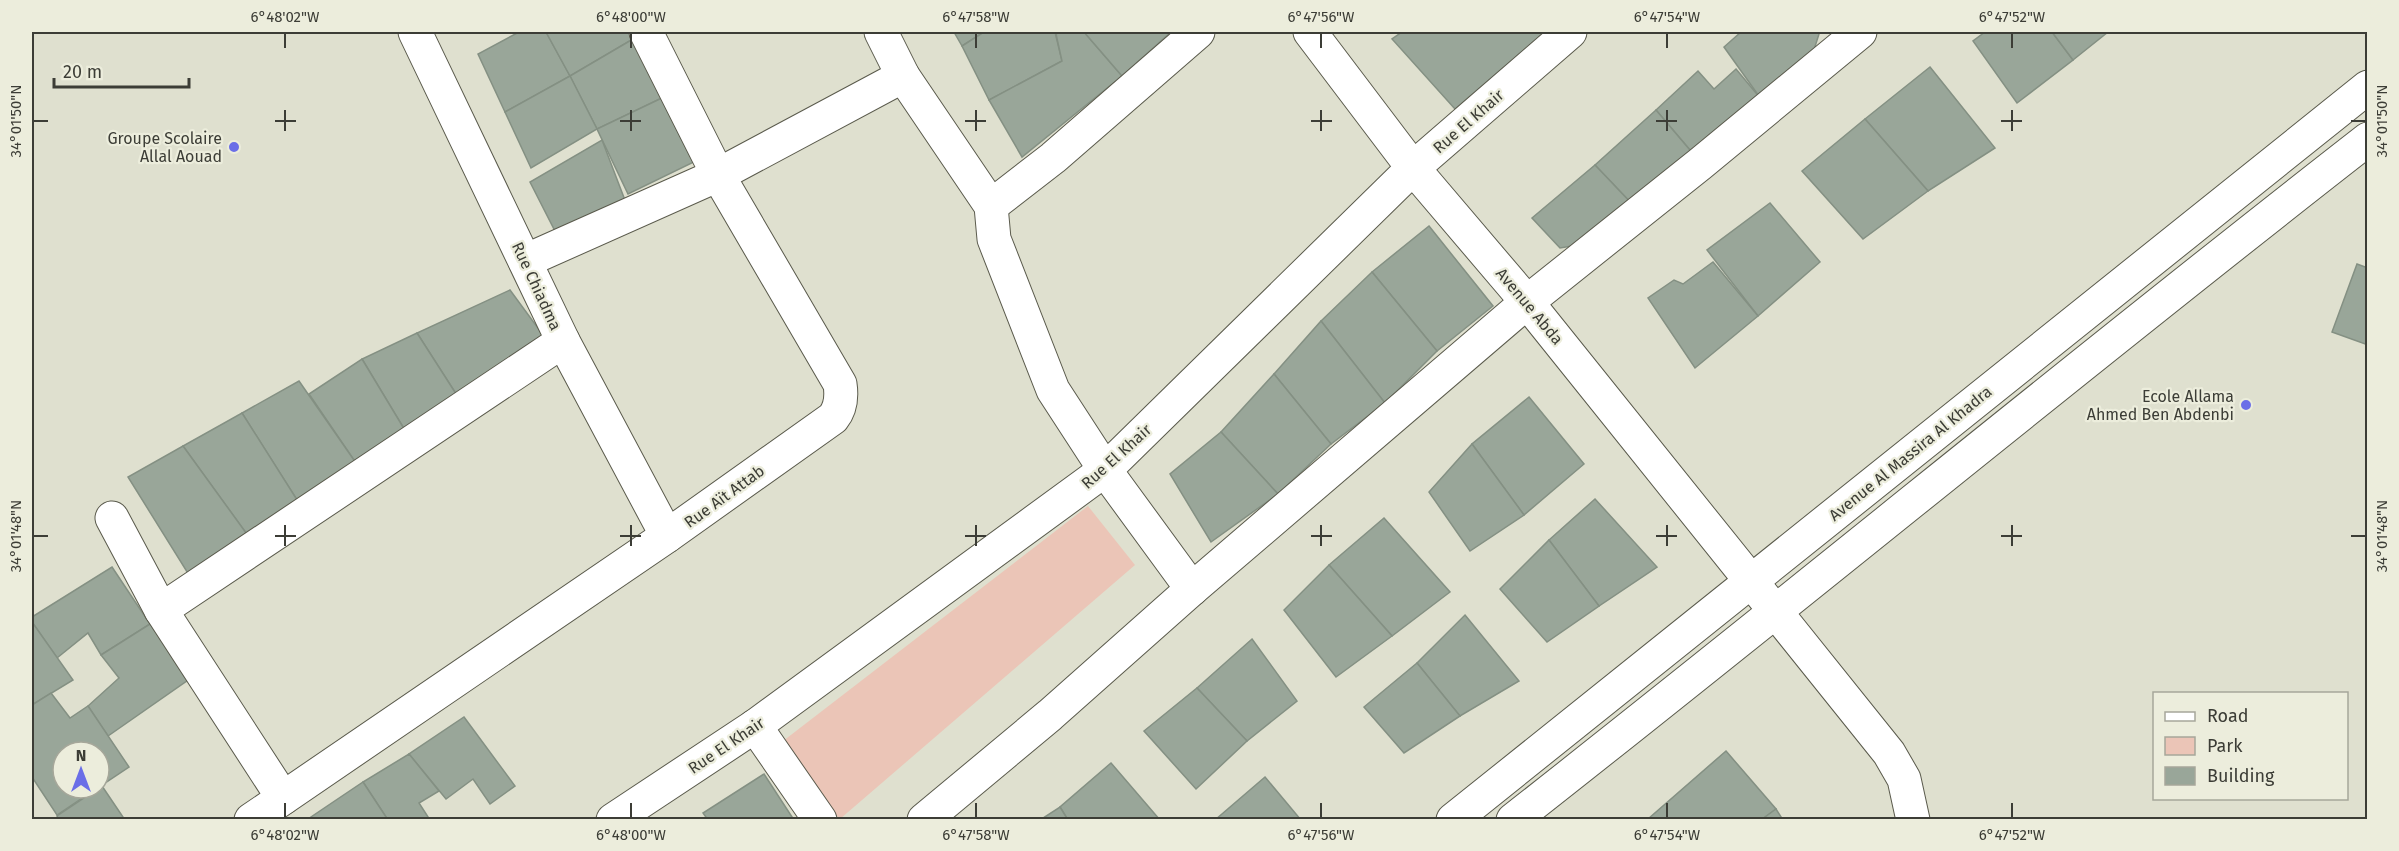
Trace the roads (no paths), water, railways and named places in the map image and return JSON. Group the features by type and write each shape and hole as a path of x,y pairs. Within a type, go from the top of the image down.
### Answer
{"street":[{"name":"Rue Chiadma","path":"414,32 563,342 667,536"},
{"name":"Rue Aït Attab","path":"251,819 667,536 833,418 838,412 840,384 718,175 646,32"},
{"path":"881,32 903,76 991,206 994,239 1043,368 1066,413 1192,589"},
{"path":"991,206 1053,158 1198,32"},
{"name":"Avenue Abda","path":"1310,32 1413,168 1527,302 1889,753 1904,779 1913,819"},
{"name":"Rue El Khair","path":"613,819 755,726 1105,470 1413,168 1570,32"},
{"path":"924,819 1050,715 1192,589 1527,302 1700,164 1840,38"},
{"path":"525,261 718,175 903,76"},
{"name":"Avenue Al Massira Al Khadra","path":"1453,819 2367,87"},
{"path":"1513,819 1776,612 2202,268 2367,139"},
{"path":"161,610 563,342"},
{"path":"112,518 161,610 283,798"},
{"path":"755,726 820,819"}],"place":[{"name":"Groupe Scolaire Allal Aouad","path":"234,147"},
{"name":"Ecole Allama Ahmed Ben Abdenbi","path":"2246,405"}]}
